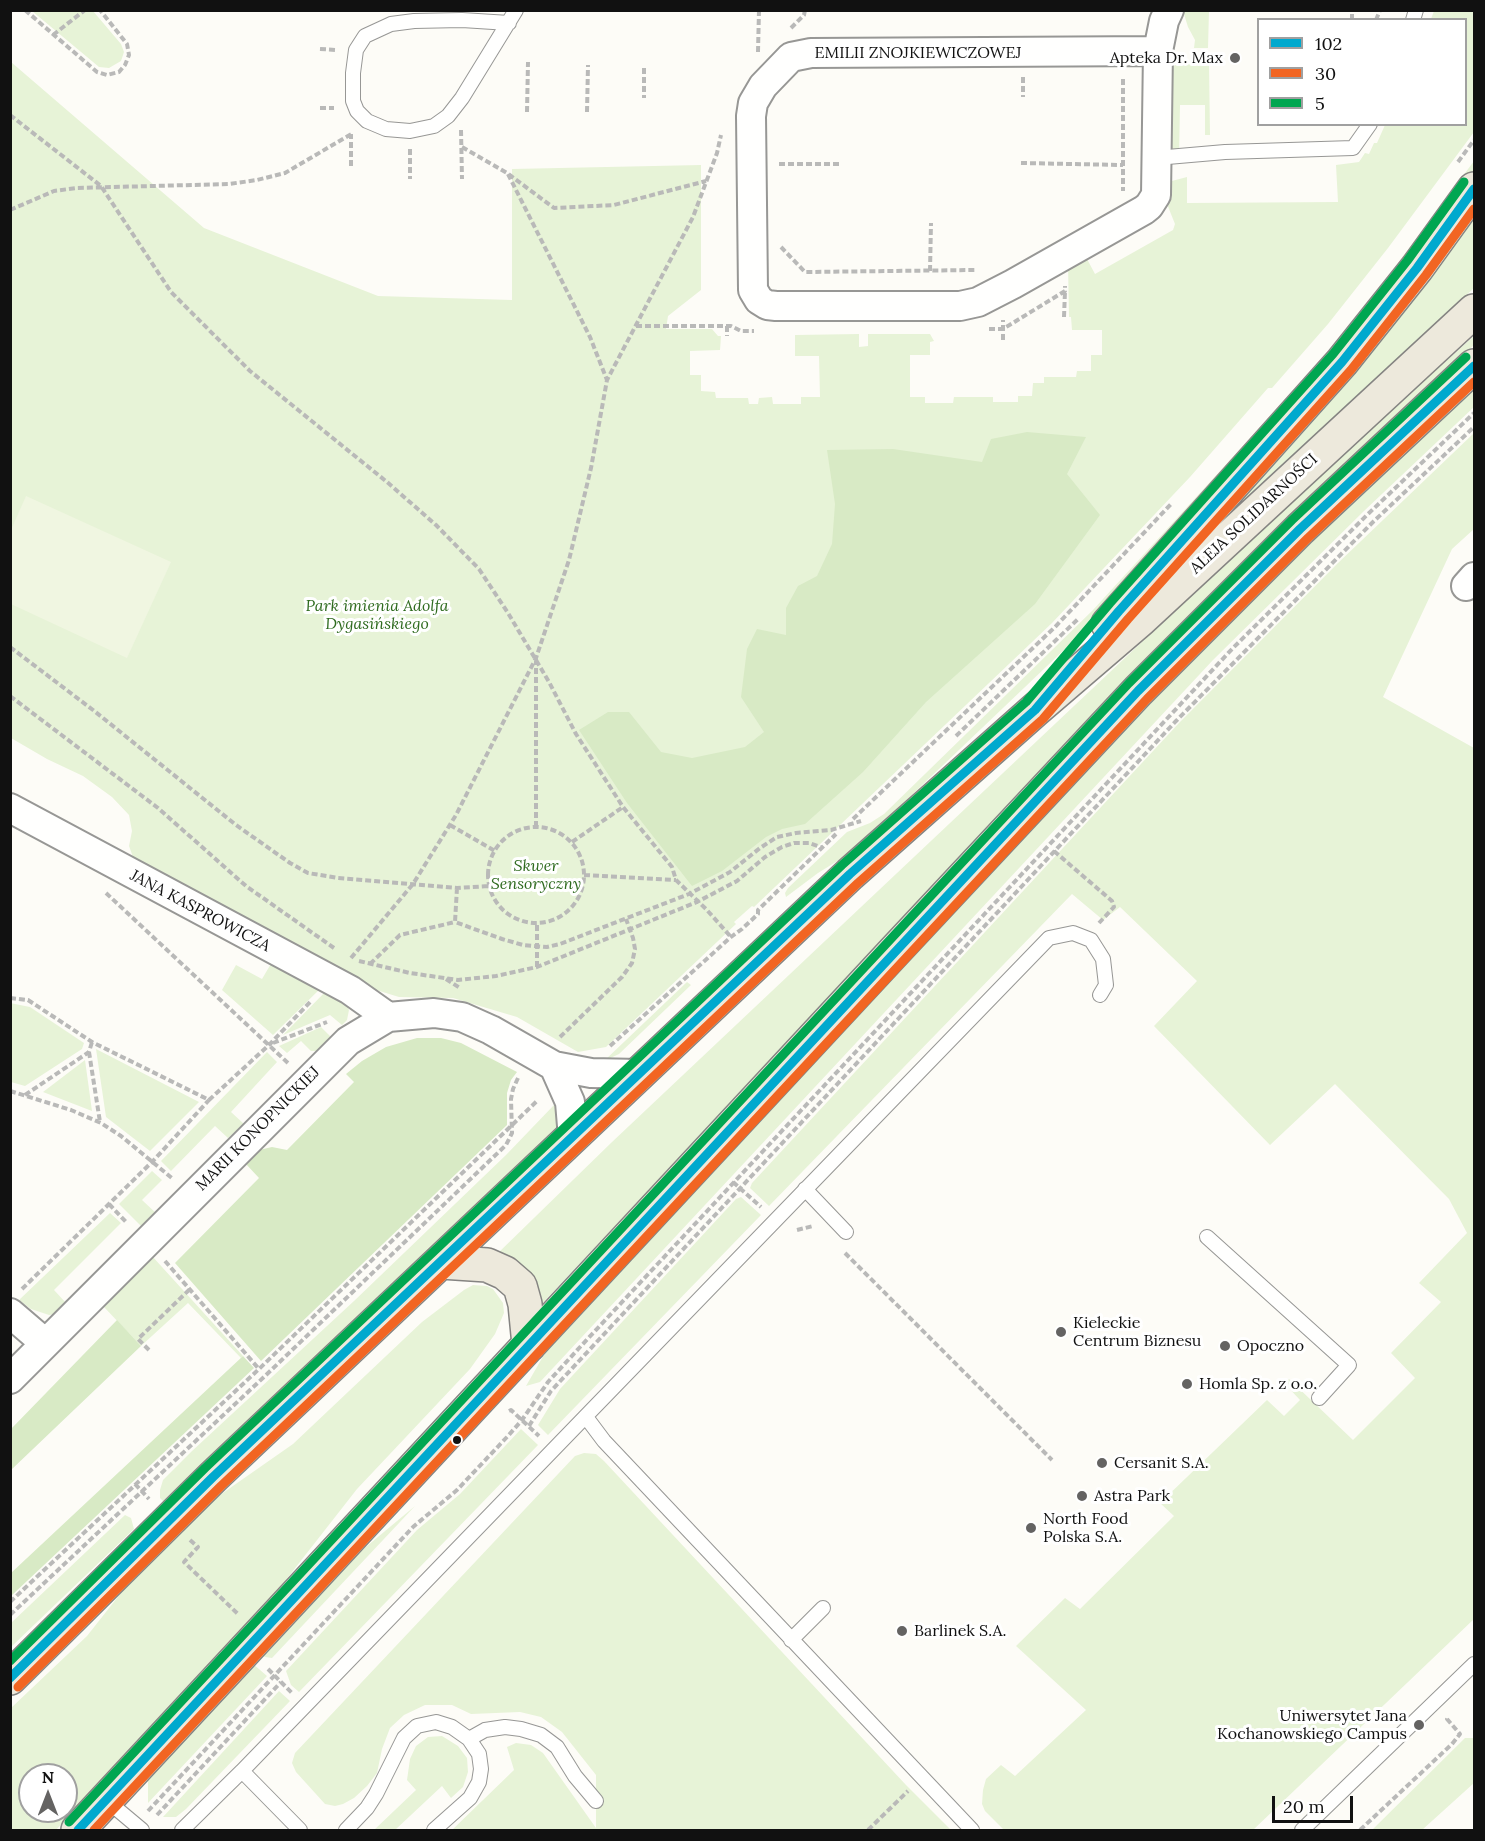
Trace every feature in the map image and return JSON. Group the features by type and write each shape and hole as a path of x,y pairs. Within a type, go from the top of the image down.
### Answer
{"main road":[{"path":"1035,710 1119,611 1335,370 1417,268 1464,178"},
{"name":"ALEJA SOLIDARNOŚCI","path":"10,1678 170,1519 850,874 1141,619 1474,311"},
{"path":"78,1830 1138,692 1300,529 1474,366"},
{"path":"441,1262 487,1265 505,1273 520,1286 525,1304 525,1325 529,1345"}],"street":[{"name":"EMILII ZNOJKIEWICZOWEJ","path":"1158,51 811,53 791,57 756,94 752,110 753,290 759,300 767,305 776,306 960,306 978,302 1149,206 1156,195 1158,51 1164,21 1169,10"},
{"name":"JANA KASPROWICZA","path":"10,808 347,978 388,1017"},
{"name":"MARII KONOPNICKIEJ","path":"10,1379 348,1041 388,1017 434,1013 462,1017 591,1073 640,1074"},
{"path":"554,1055 570,1102 573,1138"},
{"path":"15,1303 45,1343"}],"lane":[{"path":"509,23 462,20 414,21 391,24 365,36 356,50 351,86 357,111 367,121 386,129 410,130 435,126 448,116 461,99 509,23 516,10"},
{"path":"1156,158 1225,152 1353,148 1369,126"},
{"path":"182,1830 242,1771 1049,938 1073,933 1091,940 1103,959 1106,985 1100,995"},
{"path":"804,1189 846,1232"},
{"path":"1207,1237 1349,1365 1319,1398"},
{"path":"586,1417 604,1442 972,1830"},
{"path":"791,1640 823,1608"},
{"path":"1302,1830 1474,1664"},
{"path":"346,1830 367,1808 388,1774 404,1738 417,1726 436,1722 452,1727 469,1739 481,1758 481,1774 470,1797 434,1830"},
{"path":"469,1739 485,1730 505,1727 541,1735 557,1747 575,1776 596,1801"},
{"path":"242,1771 300,1830"},
{"path":"105,1799 142,1830"}],"path":[{"path":"25,10 97,72 107,75 119,72 125,65 129,55 128,44 100,10"},
{"path":"53,35 85,10"},
{"path":"757,63 759,10"},
{"path":"528,62 528,111"},
{"path":"587,111 588,65"},
{"path":"644,68 644,98"},
{"path":"1123,73 1123,195"},
{"path":"461,99 462,179"},
{"path":"10,115 101,186 171,292 250,371 387,482 436,525 478,569 536,658 576,734 623,807 672,867 676,880 731,937"},
{"path":"10,210 54,191 101,186 229,184 257,180 285,173 351,134 367,121"},
{"path":"410,130 410,179"},
{"path":"347,978 350,959 413,884 450,825 536,658 569,560 589,474 607,380 693,217 722,132"},
{"path":"351,134 351,166"},
{"path":"1464,178 1474,140"},
{"path":"462,147 507,174 554,208 614,205 707,181"},
{"path":"1021,163 1123,165"},
{"path":"775,164 841,164"},
{"path":"507,174 590,337 607,380"},
{"path":"930,271 931,223"},
{"path":"780,246 805,272 986,270"},
{"path":"1064,317 1065,291"},
{"path":"727,326 727,336"},
{"path":"1003,329 1003,340"},
{"path":"150,1809 413,1527 457,1490 522,1420 548,1382 1233,648 1474,413"},
{"path":"529,1426 551,1391 1174,722 1372,522 1474,427"},
{"path":"853,819 1055,627 1178,496"},
{"path":"952,740 1080,616"},
{"path":"10,647 93,710 236,825 308,873 338,878 457,888 489,885"},
{"path":"536,658 536,827"},
{"path":"10,696 158,808 246,886 350,959 410,973 458,980 496,976 537,967 697,902 737,881 765,857 782,847 795,843 808,843 823,848"},
{"path":"572,843 623,807"},
{"path":"347,978 370,964 400,935 454,922 502,939 537,946 560,944 689,894 730,872 777,837 831,830 865,819"},
{"path":"450,825 495,851"},
{"path":"536,827 550,830 572,843 582,860 584,875 582,891 574,904 562,915 548,922 537,923 517,920 504,911 495,900 489,885 488,872 495,851 509,836 536,827"},
{"path":"609,1047 758,914 758,910 836,834"},
{"path":"1054,851 1112,901 1114,907 1084,938"},
{"path":"584,875 676,880"},
{"path":"101,888 270,1044 306,1082"},
{"path":"454,922 457,888"},
{"path":"554,1055 632,963 635,949 626,919"},
{"path":"537,923 537,967"},
{"path":"15,1303 209,1100 270,1044 315,997"},
{"path":"10,998 28,1000 92,1042 209,1100"},
{"path":"270,1044 327,1021 332,1026"},
{"path":"92,1042 88,1052 100,1123"},
{"path":"24,1095 88,1052"},
{"path":"10,1615 506,1145 512,1133 513,1089 520,1075"},
{"path":"10,1091 71,1110 100,1123 122,1136 191,1196"},
{"path":"10,1602 259,1369 542,1096"},
{"path":"733,1182 787,1233 809,1226 820,1227"},
{"path":"109,1204 130,1227"},
{"path":"837,1244 1052,1461"},
{"path":"161,1257 259,1369"},
{"path":"149,1350 138,1339 190,1290"},
{"path":"504,1417 511,1410 540,1436"},
{"path":"135,1484 198,1547 184,1562 240,1616 234,1623"},
{"path":"267,1669 287,1688"},
{"path":"157,1815 281,1682"},
{"path":"1360,1830 1460,1734 1447,1719 1454,1712"},
{"path":"868,1830 922,1778"}],"green space":[{"path":"32,11 93,11 121,44 124,52 121,61 109,68 99,67"},
{"path":"1183,11 1209,11 1208,48 1194,48 1195,40"},
{"name":"Park imienia Adolfa Dygasińskiego","path":"1434,11 1474,11 1474,132 1328,324 1190,477 1052,623 754,907 752,906 734,922 736,924 606,1047 578,1052 517,1017 453,998 399,997 373,989 172,882 133,857 129,846 132,831 129,815 112,797 83,776 11,738 11,62 204,228 378,296 512,300 512,169 701,165 701,290 668,316 666,329 712,329 718,336 721,336 720,350 690,351 690,375 701,375 701,391 715,392 716,398 748,398 749,404 758,404 759,398 772,397 773,404 801,404 801,397 820,397 819,356 795,356 795,335 859,334 859,347 868,346 868,334 930,334 934,341 930,342 930,355 910,355 910,397 925,397 925,403 953,403 954,397 993,397 993,402 1018,402 1018,396 1032,396 1033,383 1044,383 1044,377 1076,377 1077,371 1091,371 1091,355 1102,355 1102,330 1072,330 1071,317 1069,317 1068,264 1087,259 1095,274 1173,230 1175,224 1167,204 1168,182 1187,177 1187,203 1338,202 1336,165 1359,162 1365,153 1369,154 1385,126 1467,126 1467,18 1431,18"},
{"path":"1181,64 1209,64 1210,135 1205,135 1205,105 1180,105 1179,157 1168,167 1170,69"},
{"path":"1474,161 1474,174 1402,273 1111,605 852,852 818,873 786,897 785,893 788,888 847,832 870,823 884,814 1093,610 1324,357 1372,298"},
{"path":"1474,206 1474,288 1230,514 1225,512"},
{"path":"1474,336 1474,345 1314,493 1030,783 538,1308 496,1255 612,1142 1323,471"},
{"path":"1474,386 1474,407 1364,511 1213,660 540,1382 526,1386 549,1346 1049,807 1233,615"},
{"path":"1027,432 1086,437 1067,474 1100,515 1035,604 926,702 863,772 805,824 782,829 766,837 722,871 692,886 627,803 579,730 608,712 629,712 661,752 692,758 745,747 764,732 741,697 747,649 757,629 786,635 786,608 798,586 817,576 832,544 835,504 827,450 893,449 982,462 991,439"},
{"path":"1474,433 1474,529 1452,549 1383,697 1474,748 1474,1619 1253,1830 1004,1830 985,1811 982,1804 986,1779 1001,1765 1015,1776 1086,1710 1016,1646 1065,1598 1080,1609 1174,1516 1160,1503 1267,1400 1284,1416 1300,1400 1284,1383 1289,1379 1353,1440 1415,1378 1391,1353 1441,1302 1419,1283 1467,1233 1449,1199 1335,1084 1270,1145 1154,1026 1197,981 1120,907 1103,920 1072,894 769,1206 750,1188 752,1183 1179,723 1338,563"},
{"path":"26,496 171,562 127,658 11,604 11,530"},
{"path":"272,962 321,988 273,1035 222,990 236,965 262,979"},
{"path":"687,982 691,985 619,1054 604,1061"},
{"path":"326,991 347,1006 349,1010 347,1020 342,1025 330,1015 283,1035"},
{"path":"10,1003 30,1007 84,1043 82,1049 25,1086 11,1082"},
{"path":"321,1027 331,1037 317,1051 311,1051 301,1041 287,1053 279,1046"},
{"path":"417,1038 441,1038 461,1043 517,1072 511,1080 507,1093 507,1125 261,1361 175,1263 259,1178 245,1163 255,1151 272,1147 287,1150 354,1082 346,1074 362,1061 386,1047"},
{"path":"96,1049 199,1102 150,1151 106,1117"},
{"path":"267,1052 277,1062 231,1112 244,1124 228,1138 215,1126 171,1171 161,1161"},
{"path":"85,1060 92,1111 43,1092"},
{"path":"559,1104 559,1120 556,1129 164,1502 160,1498 163,1480 192,1451 354,1301 506,1155 554,1105"},
{"path":"152,1171 162,1180 142,1200 157,1214 143,1228 119,1204"},
{"path":"741,1197 761,1215 548,1435 538,1425 560,1389 736,1199"},
{"path":"110,1213 121,1223 54,1290 67,1304 56,1314 49,1315 31,1309 19,1300"},
{"path":"152,1256 243,1356 241,1358 188,1303 141,1346 104,1307"},
{"path":"473,1285 493,1289 503,1303 504,1313 495,1334 470,1369 357,1489 267,1604 78,1806 78,1763 18,1763 18,1823 63,1823 56,1830 11,1830 11,1708 87,1636 151,1555 210,1502 293,1444 422,1322"},
{"path":"117,1320 141,1346 11,1470 11,1429"},
{"path":"243,1356 254,1368 11,1596 11,1573"},
{"path":"521,1429 538,1445 299,1692 291,1685 286,1671 417,1530 460,1494"},
{"path":"584,1453 596,1454 604,1461 906,1785 951,1830 452,1830 514,1770 507,1747 516,1743 531,1745 543,1753 596,1828 596,1775 562,1732 541,1717 520,1712 471,1714 452,1705 425,1705 404,1715 390,1728 382,1749 377,1773 367,1786 343,1804 335,1806 325,1804 296,1772 292,1763 295,1753 575,1456"},
{"path":"415,1506 272,1658 261,1654 348,1562"},
{"path":"125,1515 131,1518 134,1529 11,1647 11,1623"},
{"path":"252,1663 267,1676 148,1803 148,1777"},
{"path":"279,1691 290,1701 186,1809 176,1817 163,1817"},
{"path":"442,1736 458,1746 467,1758 468,1772 463,1787 451,1798 442,1786 395,1830 374,1830 416,1790 407,1780 410,1759 416,1746 428,1737"},
{"path":"1465,1738 1474,1738 1474,1783 1422,1830 1372,1830"}],"transit line":[{"name":"5","path":"10,1661 205,1468 842,865 1026,702 1110,603 1333,354 1407,261 1464,182"},
{"name":"102","path":"10,1678 213,1477 850,874 1035,710 1119,611 1342,362 1417,268 1474,189"},
{"name":"30","path":"18,1687 221,1486 858,883 1043,719 1128,619 1351,370 1426,275 1474,209"},
{"name":"5","path":"78,1812 1129,683 1292,520 1466,357"},
{"name":"102","path":"78,1830 1138,691 1300,529 1474,366"},
{"name":"30","path":"94,1830 1147,699 1308,538 1474,382"}],"place":[{"name":"Apteka Dr. Max","path":"1235,58"},
{"name":"Kieleckie Centrum Biznesu","path":"1061,1332"},
{"name":"Opoczno","path":"1225,1346"},
{"name":"Homla Sp. z o.o.","path":"1187,1384"},
{"name":"Cersanit S.A.","path":"1102,1463"},
{"name":"Astra Park","path":"1082,1496"},
{"name":"North Food Polska S.A.","path":"1031,1528"},
{"name":"Barlinek S.A.","path":"902,1631"},
{"name":"Uniwersytet Jana Kochanowskiego Campus","path":"1419,1725"}],"park label":[{"name":"Skwer Sensoryczny","path":"536,875"}]}
